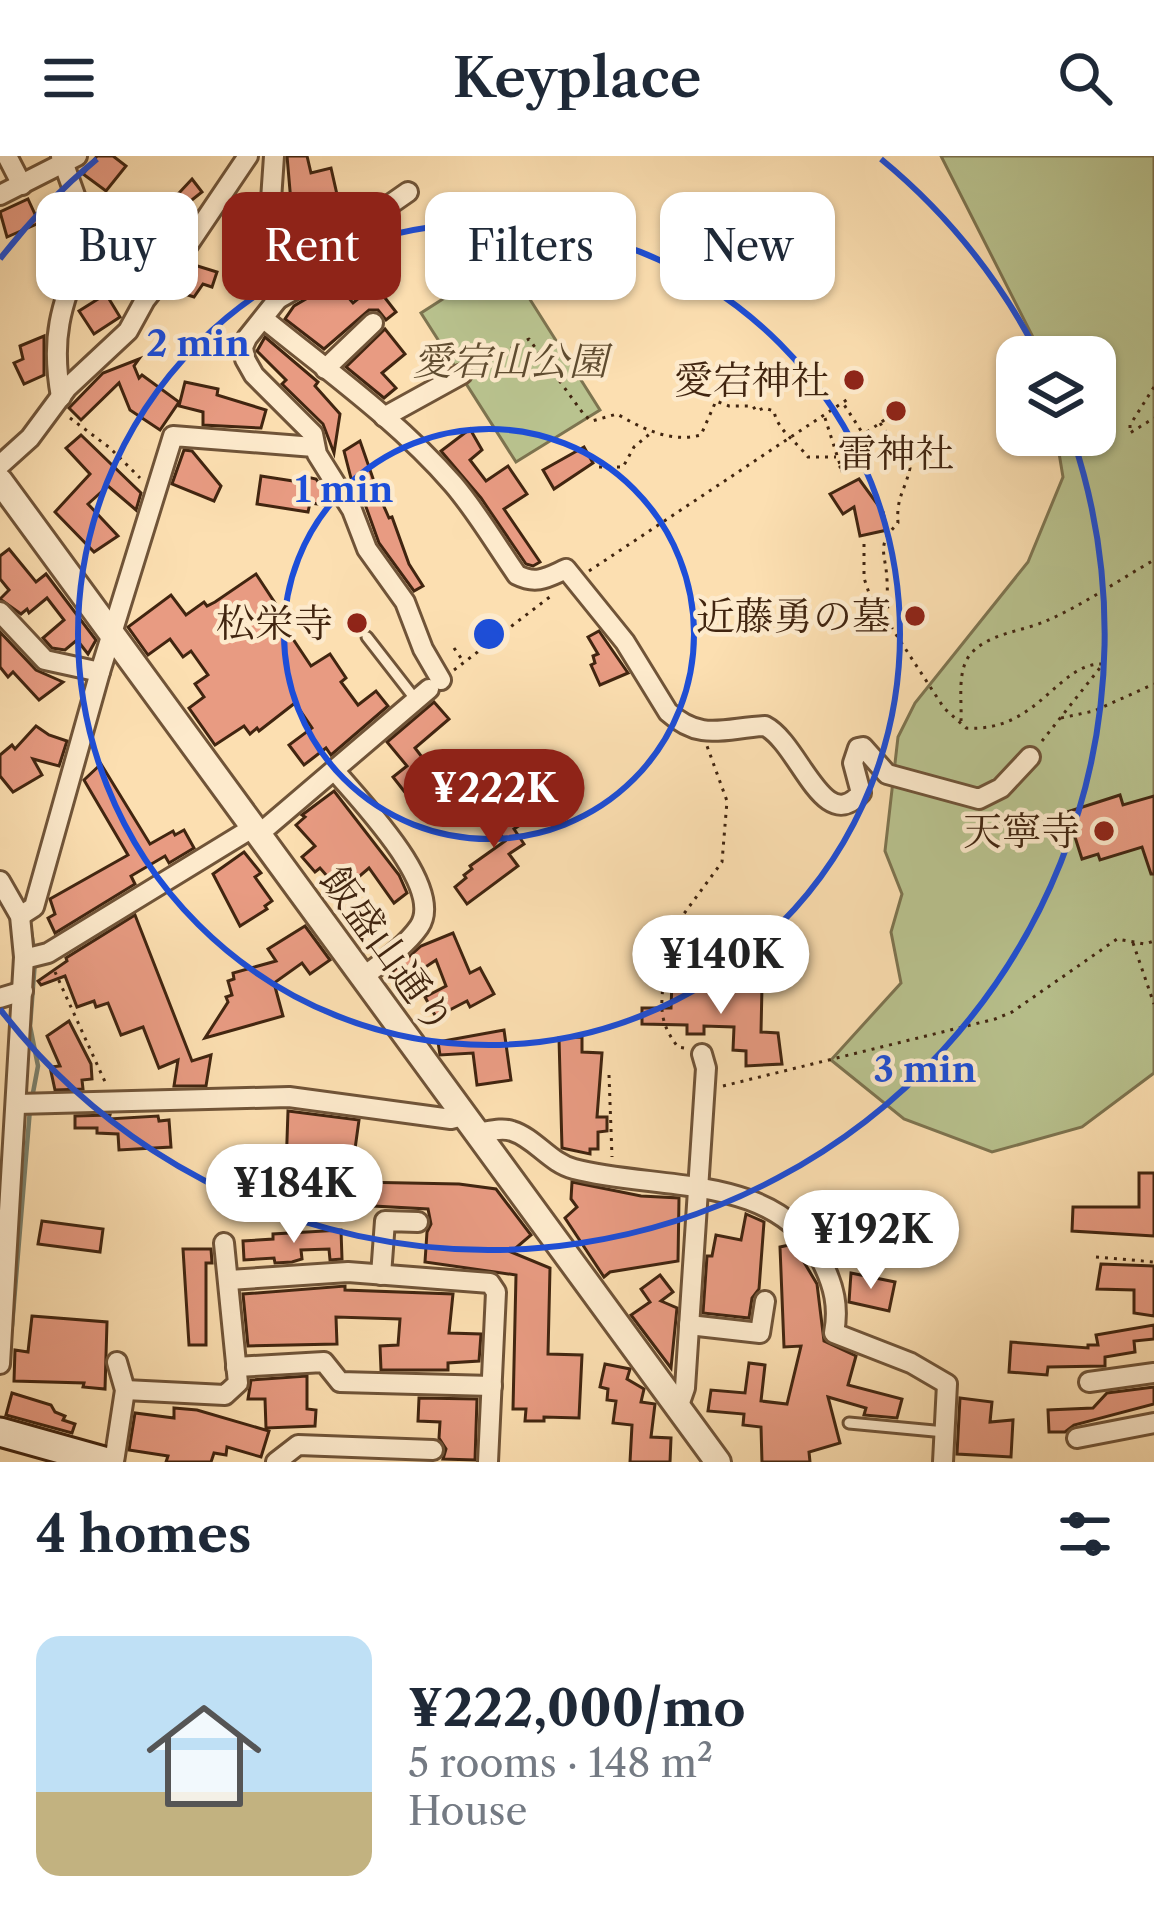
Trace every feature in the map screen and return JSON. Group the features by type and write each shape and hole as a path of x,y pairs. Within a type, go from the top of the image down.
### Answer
{"main road":[{"path":"0,1432 110,1462"}],"street":[{"path":"7,156 22,184"},
{"path":"0,465 128,331 145,299 248,156"},
{"path":"272,192 274,156"},
{"path":"0,195 68,159 87,240 58,316 59,400"},
{"path":"401,198 408,193"},
{"path":"24,959 49,953 256,831 429,690 423,649 405,602 368,549 352,510 314,447 313,434 254,375 245,359 247,338 277,300"},
{"path":"264,319 384,417 458,489 517,575 545,580 566,569 626,642 668,712 696,732 765,726 775,731 819,794 836,806 846,805 861,793 853,763 857,748 862,747 887,774 979,799 1001,788 1030,757"},
{"path":"325,368 373,323"},
{"path":"384,417 462,374"},
{"path":"20,916 34,907 173,436 314,447"},
{"name":"飯盛山通り","path":"0,481 718,1462"},
{"path":"0,612 45,660 100,672"},
{"path":"335,771 416,875 425,902 422,925 363,977"},
{"path":"0,881 20,916 24,959 0,1364"},
{"path":"0,998 23,991"},
{"path":"678,1408 685,1388 703,1054"},
{"path":"17,1104 289,1097 515,1132 568,1168 735,1194 762,1203 817,1251 832,1281 837,1316 834,1333 911,1364 946,1384 943,1462"},
{"path":"381,1275 385,1221 418,1222"},
{"path":"125,1390 225,1395 238,1383 224,1243"},
{"path":"229,1280 348,1272 490,1283 496,1292 488,1462"},
{"path":"689,1325 760,1333 765,1301"},
{"path":"110,1462 125,1390 117,1362"},
{"path":"236,1367 325,1362 340,1382 492,1386"},
{"path":"1090,1382 1154,1373"},
{"path":"1077,1438 1154,1423"},
{"path":"276,1462 298,1445 433,1450"}],"lane":[{"path":"367,638 429,690"},
{"path":"849,1423 945,1432"}],"path":[{"path":"462,374 529,339 592,421 617,414 675,439 701,435 716,401 753,406 756,411 774,411 780,427 796,437 813,459 836,457"},
{"path":"1154,387 1130,425 1130,433 1154,418"},
{"path":"575,579 851,398"},
{"path":"59,400 84,431 110,448 155,494"},
{"path":"824,416 841,471 869,443 843,404"},
{"path":"865,434 890,416"},
{"path":"880,423 910,468 898,495 898,523 885,536 882,558 888,576 885,600 890,623"},
{"path":"599,467 623,467 634,447 653,431"},
{"path":"864,544 869,593 944,708 961,723 974,729 1020,718 1061,682 1101,661 1104,667 1030,757"},
{"path":"961,723 965,660 976,649 1046,621 1154,560"},
{"path":"429,690 561,589"},
{"path":"454,648 464,662"},
{"path":"1060,719 1094,711 1154,684"},
{"path":"703,1054 678,1047 662,1022 664,967 658,949 722,862 727,801 707,746 708,732"},
{"path":"704,1091 995,1019 1117,939 1154,941"},
{"path":"1133,942 1154,1004"},
{"path":"49,953 114,1101"},
{"path":"609,1075 612,1177"},
{"path":"1096,1257 1154,1262"}],"green space":[{"path":"941,156 1154,156 1154,1073 1082,1127 992,1152 904,1119 831,1060 901,983 891,932 902,894 885,851 898,737 915,703 1028,562 1063,477 1060,456 1116,456 1116,336 1032,336"},
{"name":"愛宕山公園","path":"441,300 530,300 600,410 516,462 421,313"}],"building":[{"path":"97,156 113,156 126,166 106,191 83,174"},
{"path":"287,156 307,156 311,173 331,168 336,192 290,192"},
{"path":"192,179 202,192 198,195 180,192"},
{"path":"28,199 36,224 7,237 0,212"},
{"path":"198,266 217,272 212,287 203,284 198,291"},
{"path":"96,300 110,300 120,317 94,334 79,311"},
{"path":"304,300 387,300 396,312 386,320 378,310 369,310 324,349 285,319"},
{"path":"385,329 405,354 382,373 396,388 384,398 346,367"},
{"path":"44,336 44,375 24,384 14,363 23,359 20,346"},
{"path":"265,337 318,382 315,386 340,414 334,453 323,424 257,351"},
{"path":"139,359 134,366 139,378 142,375 179,402 160,430 130,410 119,383 81,420 69,408 103,373"},
{"path":"185,382 218,389 217,395 266,410 261,428 203,425 203,412 179,406"},
{"path":"470,429 482,450 470,460 486,481 508,466 527,494 504,509 540,562 533,566 526,564 481,498 441,451"},
{"path":"81,435 141,493 136,510 108,486 88,504 118,536 94,552 55,512 90,474 66,448"},
{"path":"360,441 378,493 423,586 414,591 379,543 361,493 353,486 344,451"},
{"path":"584,447 593,463 554,489 543,470"},
{"path":"184,450 192,451 221,486 214,501 172,484"},
{"path":"261,476 306,483 307,477 316,479 328,496 326,505 310,503 308,512 257,504"},
{"path":"859,479 883,512 887,530 860,536 854,507 843,514 830,494"},
{"path":"9,549 36,582 46,574 96,640 88,654 77,640 65,650 52,648 43,638 64,620 47,598 21,614 0,599 9,590 0,579 0,556"},
{"path":"256,574 311,666 330,654 346,678 341,682 358,705 376,691 388,706 331,755 326,748 304,765 289,745 312,728 295,703 259,731 250,734 244,726 215,745 189,708 204,697 195,684 208,675 191,651 183,657 170,639 148,655 128,627 171,595 186,615"},
{"path":"599,631 628,673 600,685 591,665 598,654 588,637"},
{"path":"0,632 36,670 63,682 39,700 13,672 8,677 0,667"},
{"path":"434,702 449,719 415,748 438,778 411,800 393,777 407,766 387,742"},
{"path":"36,726 67,741 59,766 33,759 42,775 13,792 0,776 0,755 12,745 15,749"},
{"path":"101,764 150,844 184,830 194,848 169,863 165,856 131,876 135,884 55,933 48,918 55,914 50,899 128,855 84,780"},
{"path":"334,791 399,875 407,893 394,903 369,868 341,892 320,868 315,872 302,857 315,846 296,825"},
{"path":"503,792 523,823 514,829 524,844 509,854 518,866 467,904 455,887 466,878 470,866 505,841 482,806"},
{"path":"1120,795 1123,805 1154,796 1154,874 1142,847 1100,860 1098,854 1082,859 1067,812"},
{"path":"244,852 261,873 255,877 272,901 240,926 213,874"},
{"path":"135,915 192,1061 211,1055 206,1086 174,1086 178,1060 159,1068 143,1027 121,1035 108,1003 96,1007 94,1001 77,1007 65,976 41,985 38,981"},
{"path":"305,926 330,960 310,974 302,963 274,983 283,1016 205,1038 228,1002 226,997 232,995 228,981 234,979 233,973 276,961 268,949"},
{"path":"453,933 470,973 480,968 494,994 436,1017 425,997 446,986 436,960 400,984 392,972 421,946"},
{"path":"672,982 762,986 761,1032 778,1033 782,1064 746,1066 746,1051 733,1050 734,1027 704,1026 704,1034 687,1034 687,1025 642,1024 642,1008 671,1008"},
{"path":"69,1021 91,1064 92,1079 82,1080 83,1089 55,1090 50,1067 60,1066 47,1036"},
{"path":"504,1030 511,1080 477,1085 473,1053 440,1055 438,1042"},
{"path":"582,1037 582,1052 602,1053 597,1117 607,1117 607,1131 598,1132 598,1149 590,1149 590,1154 562,1148 559,1038"},
{"path":"288,1111 359,1120 355,1149 346,1149 345,1187 281,1187"},
{"path":"110,1115 109,1119 158,1116 159,1121 169,1120 171,1147 119,1150 118,1134 75,1128 75,1116"},
{"path":"1139,1173 1154,1173 1154,1236 1072,1231 1073,1207 1139,1207"},
{"path":"356,1182 496,1189 531,1235 511,1252 550,1268 548,1354 582,1355 579,1418 525,1421 526,1409 513,1409 516,1275 425,1262 431,1224 428,1209 355,1205"},
{"path":"572,1182 641,1196 679,1198 678,1261 610,1272 604,1277 565,1218 577,1207 571,1199"},
{"path":"832,1201 839,1238 824,1241 800,1211"},
{"path":"746,1214 764,1222 759,1289 752,1298 749,1318 703,1313 707,1256 712,1256 716,1235 741,1240"},
{"path":"42,1221 103,1229 100,1252 38,1244"},
{"path":"341,1230 342,1259 330,1260 329,1249 301,1250 302,1259 292,1262 244,1260 243,1241 273,1239 273,1234"},
{"path":"780,1247 795,1247 817,1284 824,1341 856,1356 848,1385 902,1399 897,1418 864,1415 866,1408 828,1397 840,1443 809,1452 810,1462 762,1462 761,1427 743,1425 744,1414 708,1411 711,1390 745,1393 749,1363 765,1365 761,1401 787,1404 801,1346 784,1347"},
{"path":"183,1249 211,1249 212,1263 206,1263 206,1345 189,1345"},
{"path":"1101,1264 1154,1266 1154,1316 1134,1313 1134,1290 1097,1289"},
{"path":"851,1273 895,1282 889,1311 849,1302"},
{"path":"660,1275 673,1292 661,1301 677,1308 671,1368 631,1315 650,1302 641,1289"},
{"path":"345,1286 345,1290 453,1294 449,1333 481,1334 479,1361 448,1363 448,1370 381,1370 380,1346 398,1345 400,1319 336,1317 337,1344 248,1346 243,1294"},
{"path":"32,1316 107,1322 105,1389 83,1387 84,1383 14,1381 15,1350 28,1352"},
{"path":"1154,1325 1154,1339 1134,1341 1135,1352 1105,1357 1105,1366 1048,1367 1047,1375 1009,1372 1011,1342 1088,1348 1098,1345 1096,1335"},
{"path":"605,1364 630,1369 627,1379 644,1389 641,1402 655,1404 651,1437 671,1438 670,1462 630,1462 632,1425 613,1423 616,1401 607,1400 608,1389 600,1387"},
{"path":"307,1376 307,1409 316,1410 315,1426 266,1428 265,1399 248,1399 251,1380"},
{"path":"1154,1387 1154,1404 1074,1425 1065,1432 1049,1432 1048,1410 1093,1408 1107,1393"},
{"path":"12,1393 51,1405 65,1416 63,1420 75,1424 72,1433 6,1415"},
{"path":"419,1398 477,1399 475,1460 443,1459 446,1449 439,1438 440,1422 418,1421"},
{"path":"960,1398 992,1402 990,1422 1013,1420 1011,1457 957,1454"},
{"path":"174,1408 269,1431 261,1457 227,1447 226,1455 214,1453 211,1462 166,1462 168,1456 129,1450 135,1413 174,1418"}],"waterway":[{"path":"29,920 34,950"},
{"path":"32,1098 38,1066 30,1026 35,961"},
{"path":"12,1326 30,1109"}],"place":[{"name":"愛宕神社","path":"854,380"},
{"name":"雷神社","path":"896,411"},
{"name":"近藤勇の墓","path":"915,616"},
{"name":"松栄寺","path":"357,623"},
{"name":"天寧寺","path":"1104,831"}]}
